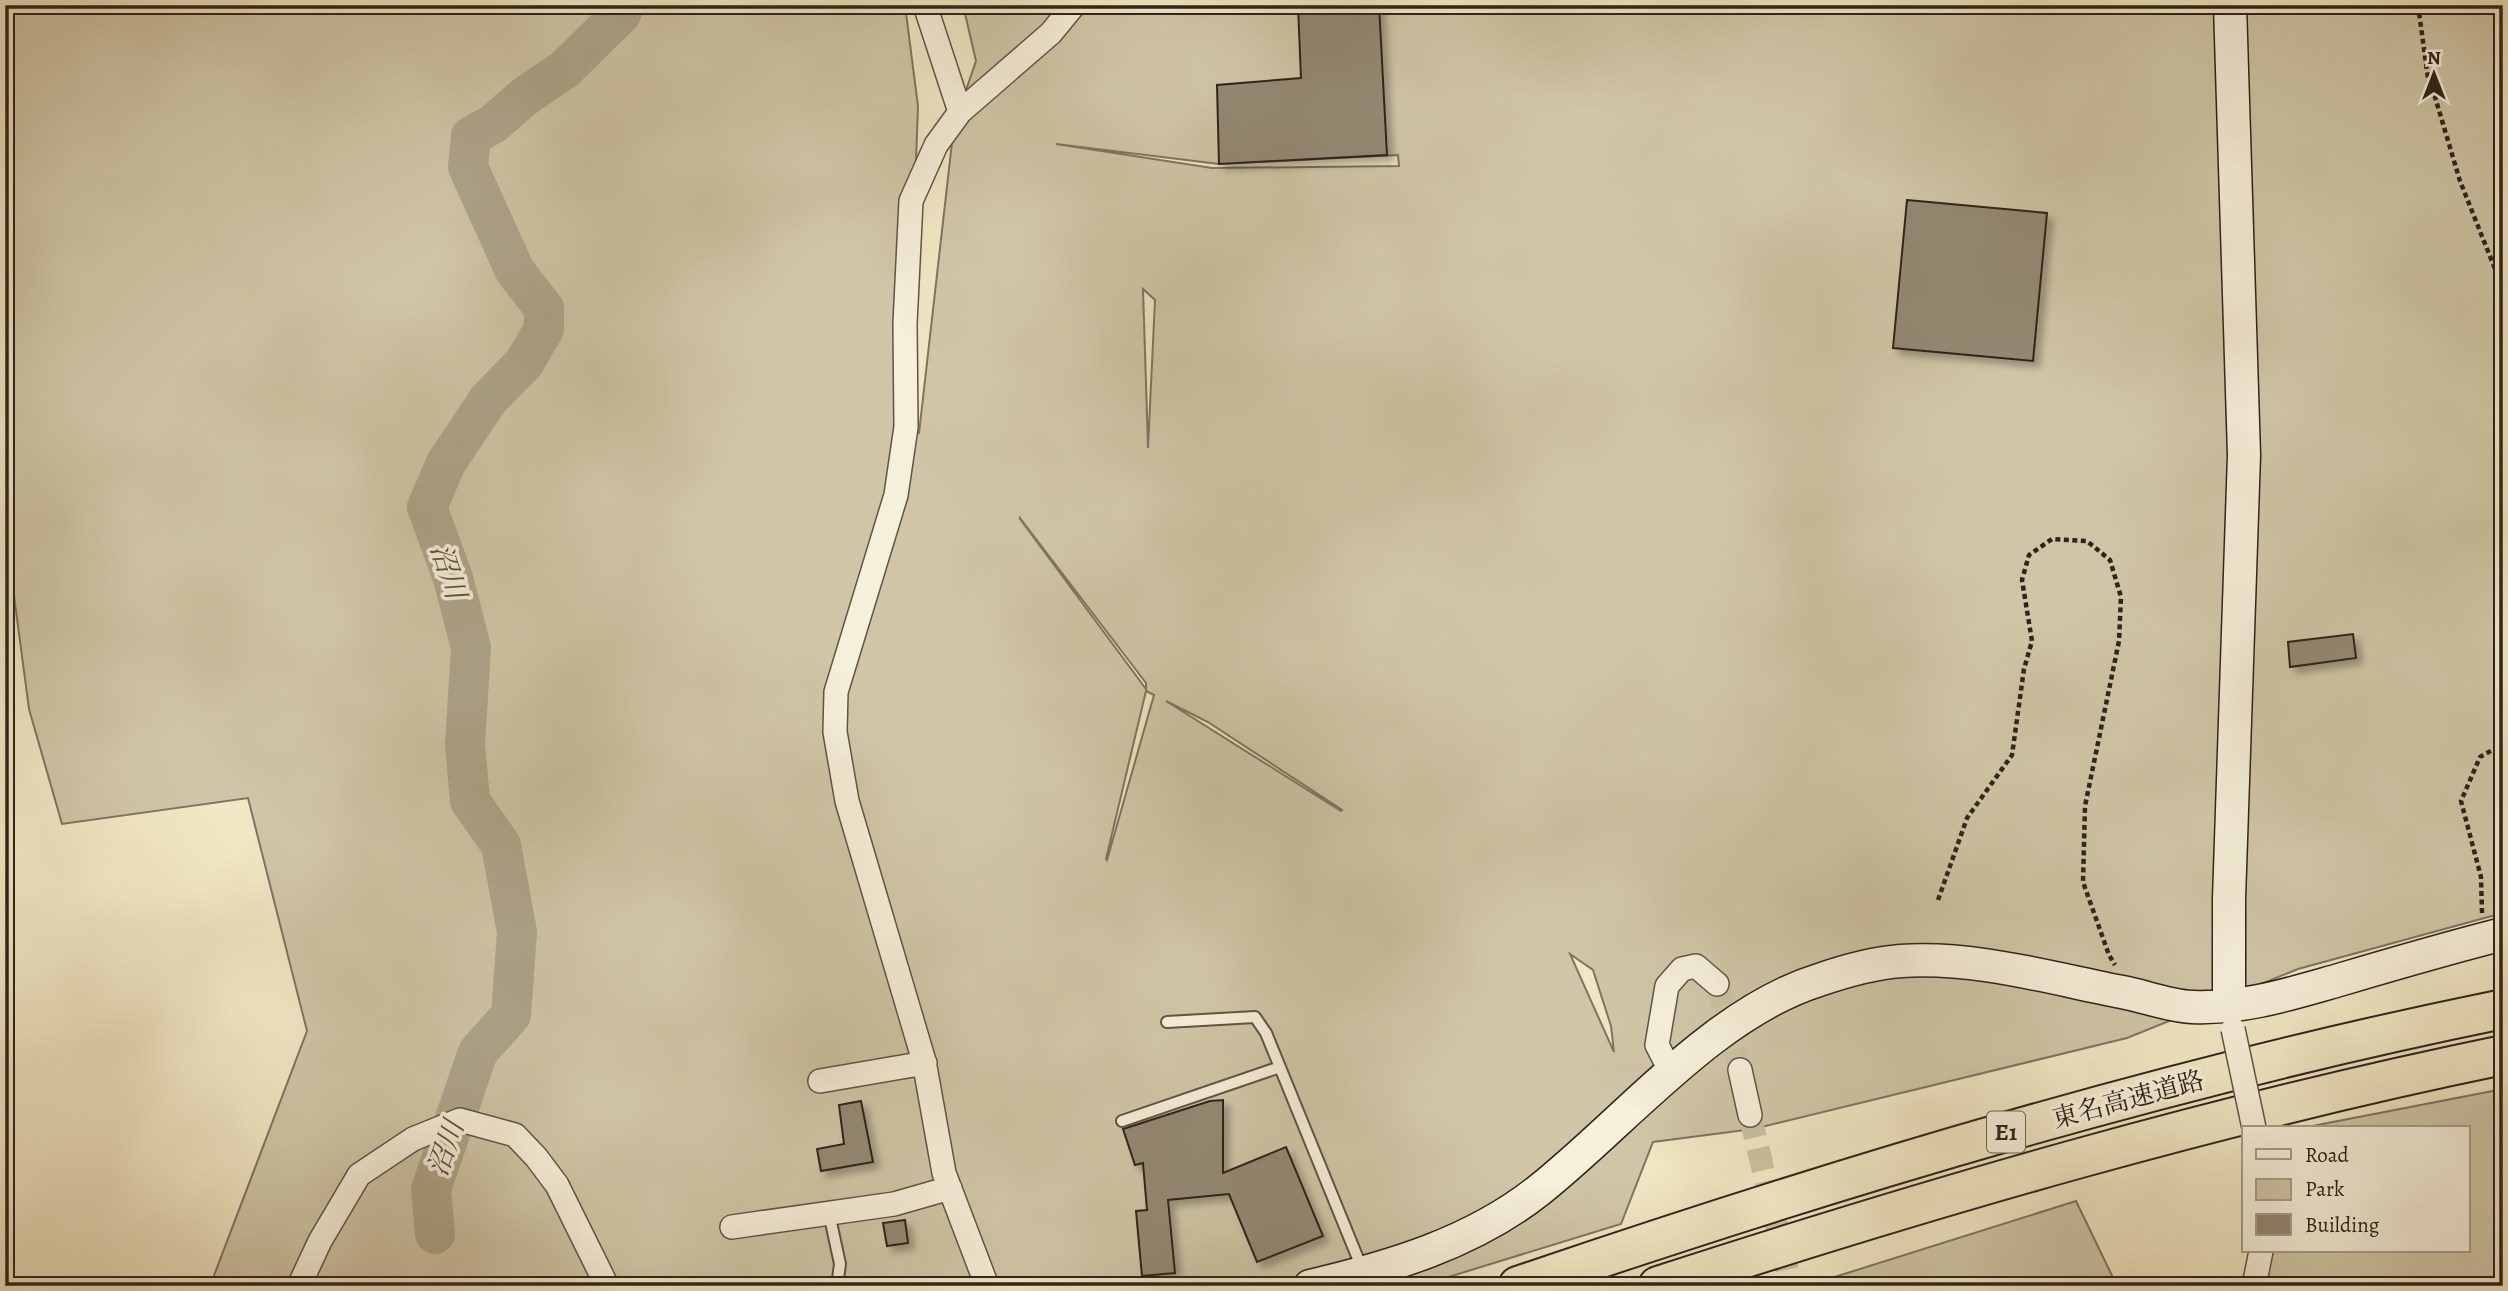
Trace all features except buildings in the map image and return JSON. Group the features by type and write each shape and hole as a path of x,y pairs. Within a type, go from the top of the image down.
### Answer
{"highway":[{"name":"東名高速道路","path":"1518,1286 1815,1189 2040,1122 2378,1034 2503,1009"},
{"name":"東名高速道路","path":"1658,1286 2048,1165 2388,1079 2503,1055"}],"street":[{"path":"925,5 960,112"},
{"path":"986,1286 944,1173 925,1063 847,801 835,732 835,692 896,495 906,427 905,324 911,201 936,145 960,112 1051,33 1074,5"},
{"path":"2230,5 2244,455 2230,885 2231,1018 2254,1126"},
{"path":"1310,1286 1364,1273 1443,1246 1495,1220 1536,1192 1672,1074 1748,1014 1781,995 1815,981 1901,961 1959,963 2136,994 2231,1018 2277,998 2493,936"},
{"path":"1672,1074 1657,1045 1667,986 1682,969 1696,966 1717,984"},
{"path":"820,1081 925,1063"},
{"path":"1740,1070 1750,1115"},
{"path":"299,1286 320,1241 359,1175 413,1139 460,1120 515,1135 536,1157 557,1185 607,1286"},
{"path":"732,1227 894,1204 950,1188"},
{"path":"2254,1286 2261,1252"}],"lane":[{"path":"1167,1022 1255,1017 1266,1033 1364,1273"},
{"path":"1122,1121 1280,1067"},
{"path":"829,1213 839,1264 837,1286"}],"path":[{"path":"2418,5 2430,93 2435,97 2464,193 2503,289"},
{"path":"1938,900 1967,818 2012,755 2024,669 2032,641 2022,580 2028,555 2052,539 2087,541 2110,559 2121,597 2119,641 2085,806 2083,882 2109,955 2136,994"},
{"path":"2493,936 2461,801 2480,757 2503,743"}],"green space":[{"path":"5,5 905,5 918,106 906,427 919,433 954,125 976,61 963,5 2503,5 2503,913 2298,969 2127,1038 1753,1129 1653,1142 1621,1224 1419,1286 210,1286 307,1031 248,798 62,824 29,709 5,528","holes":["1056,144 1219,164 1398,155 1399,166 1212,168","1143,289 1155,300 1148,447","1020,518 1146,683 1146,689 1020,519","1146,691 1154,695 1106,859","1166,701 1208,722 1341,811","1570,954 1593,970 1611,1026 1614,1052"]},
{"path":"2503,1089 2503,1286 2268,1286 2269,1252 2470,1252 2470,1126 2312,1126"},
{"path":"2076,1201 2117,1286 1806,1286"}],"waterway":[{"name":"沼川","path":"435,1234 431,1189 478,1052 511,1015 517,932 501,845 470,801 465,744 471,648 453,578 427,507 446,463 488,400 524,363 544,329 544,308 515,271 468,167 471,136 493,124 524,97 565,69 621,14 625,5"}],"tunnel":[{"path":"1717,984 1740,1070"},
{"path":"1750,1115 1791,1286"}]}
